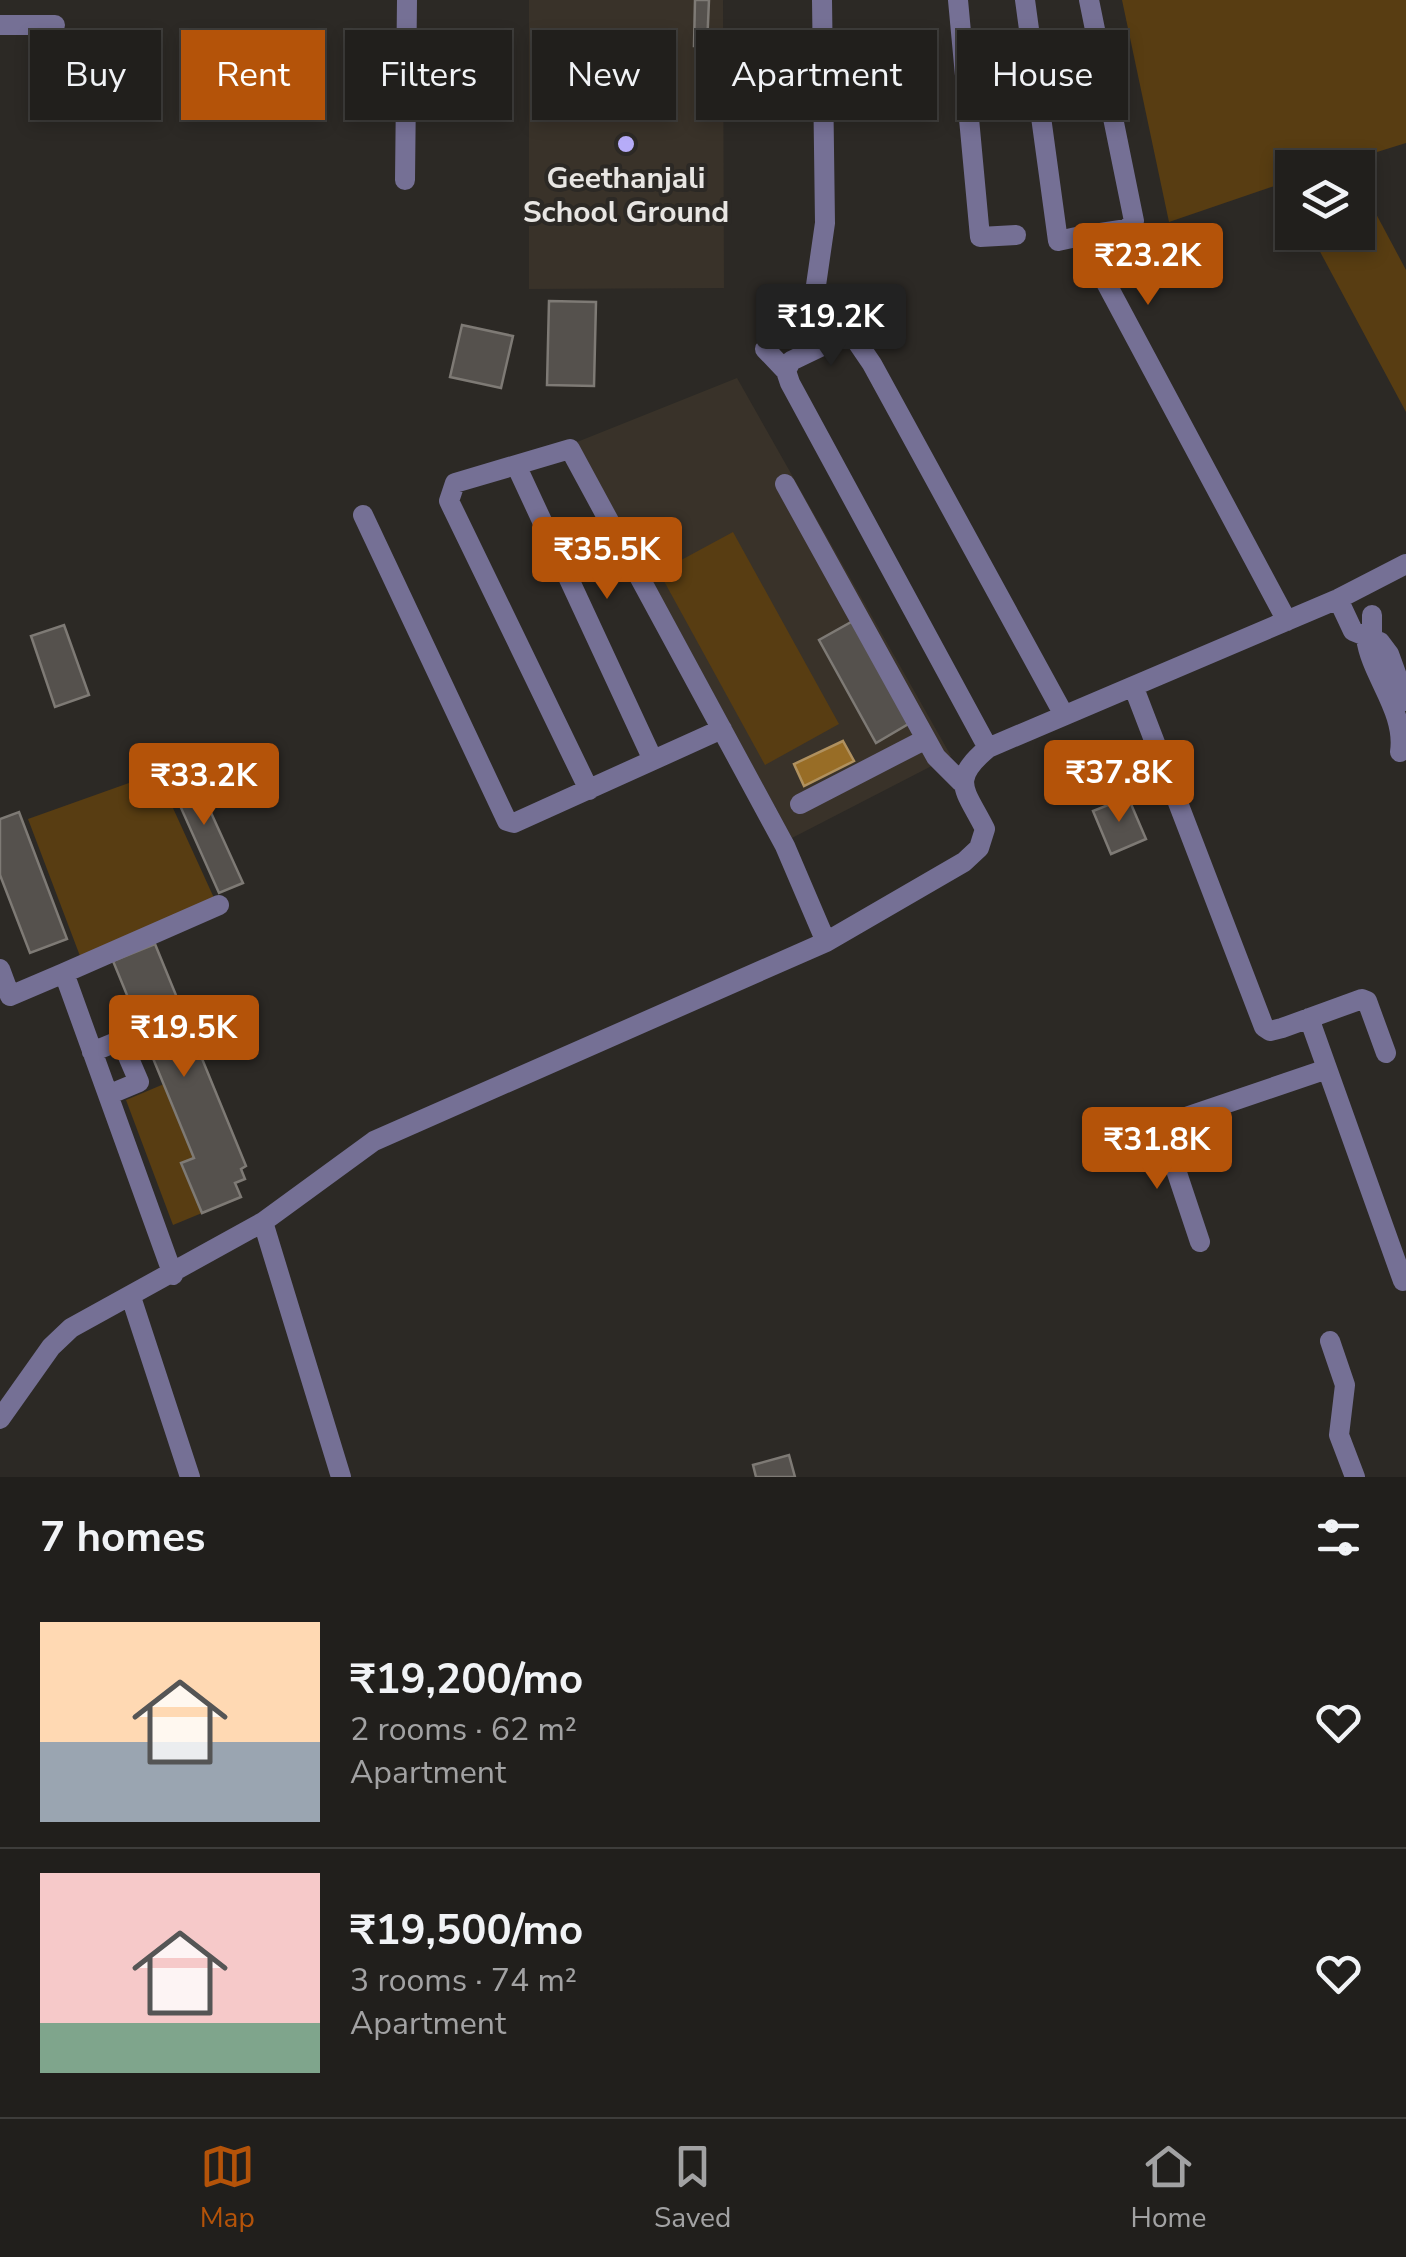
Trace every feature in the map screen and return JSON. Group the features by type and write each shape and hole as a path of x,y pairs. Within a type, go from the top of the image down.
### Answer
{"street":[{"path":"405,180 407,0"},
{"path":"822,0 826,223 813,306 765,349 786,371 988,748"},
{"path":"958,0 980,237 1016,235"},
{"path":"1024,0 1058,241 1126,229 1134,221 1089,0"},
{"path":"0,25 56,25"},
{"path":"1081,236 1287,621"},
{"path":"786,371 791,361 803,354 845,336 855,339 1064,715"},
{"path":"589,790 450,501 455,483 570,449 784,846 826,942"},
{"path":"516,465 652,760"},
{"path":"2,1406 71,1328 263,1222 374,1142 826,942 964,862 979,848 985,829 961,782 936,757 784,484"},
{"path":"363,516 507,821 514,824 722,729"},
{"path":"961,782 964,768 988,748 1338,599 1406,564"},
{"path":"1338,599 1353,631 1389,654 1406,701"},
{"path":"1372,615 1368,655 1400,728 1400,752"},
{"path":"1134,688 1264,1027 1270,1031 1362,999 1367,1001 1386,1053"},
{"path":"800,804 926,739"},
{"path":"1,974 10,996 219,905"},
{"path":"64,974 173,1274"},
{"path":"1309,1018 1403,1281 1406,1279"},
{"path":"92,1052 122,1040 140,1082 108,1096"},
{"path":"1130,1136 1327,1069"},
{"path":"1161,1126 1200,1242"},
{"path":"263,1222 341,1477"},
{"path":"131,1297 190,1477"},
{"path":"1330,1341 1345,1385 1340,1434 1355,1477"}],"shaded area":[{"name":"Geethanjali School Ground","path":"529,0 723,0 723,30 696,30 696,120 723,120 724,288 529,289"},
{"path":"1122,0 1406,0 1406,143 1375,153 1275,150 1275,186 1169,222"},
{"path":"1375,212 1406,270 1406,412 1319,250 1375,250"},
{"path":"737,378 951,756 792,838 577,442"},
{"path":"733,532 839,724 765,765 659,572"},
{"path":"843,741 854,761 804,786 794,764"},
{"path":"157,773 214,898 80,956 28,819"},
{"path":"164,1084 194,1158 182,1164 202,1213 173,1225 126,1100"}],"building":[{"path":"695,0 709,0 708,30 696,30 694,46"},
{"path":"549,301 596,302 594,386 547,385"},
{"path":"462,325 513,336 501,388 450,377"},
{"path":"853,621 910,723 876,743 819,640"},
{"path":"64,625 89,695 55,707 31,636"},
{"path":"188,762 243,883 219,893 165,772"},
{"path":"1128,797 1146,839 1111,854 1093,811"},
{"path":"19,812 67,939 30,953 0,875 0,819"},
{"path":"155,944 246,1166 241,1169 245,1179 235,1183 241,1197 202,1213 181,1163 194,1158 113,961"},
{"path":"789,1455 795,1477 756,1477 753,1465"}],"place":[{"name":"Geethanjali School Ground","path":"626,144"}]}
